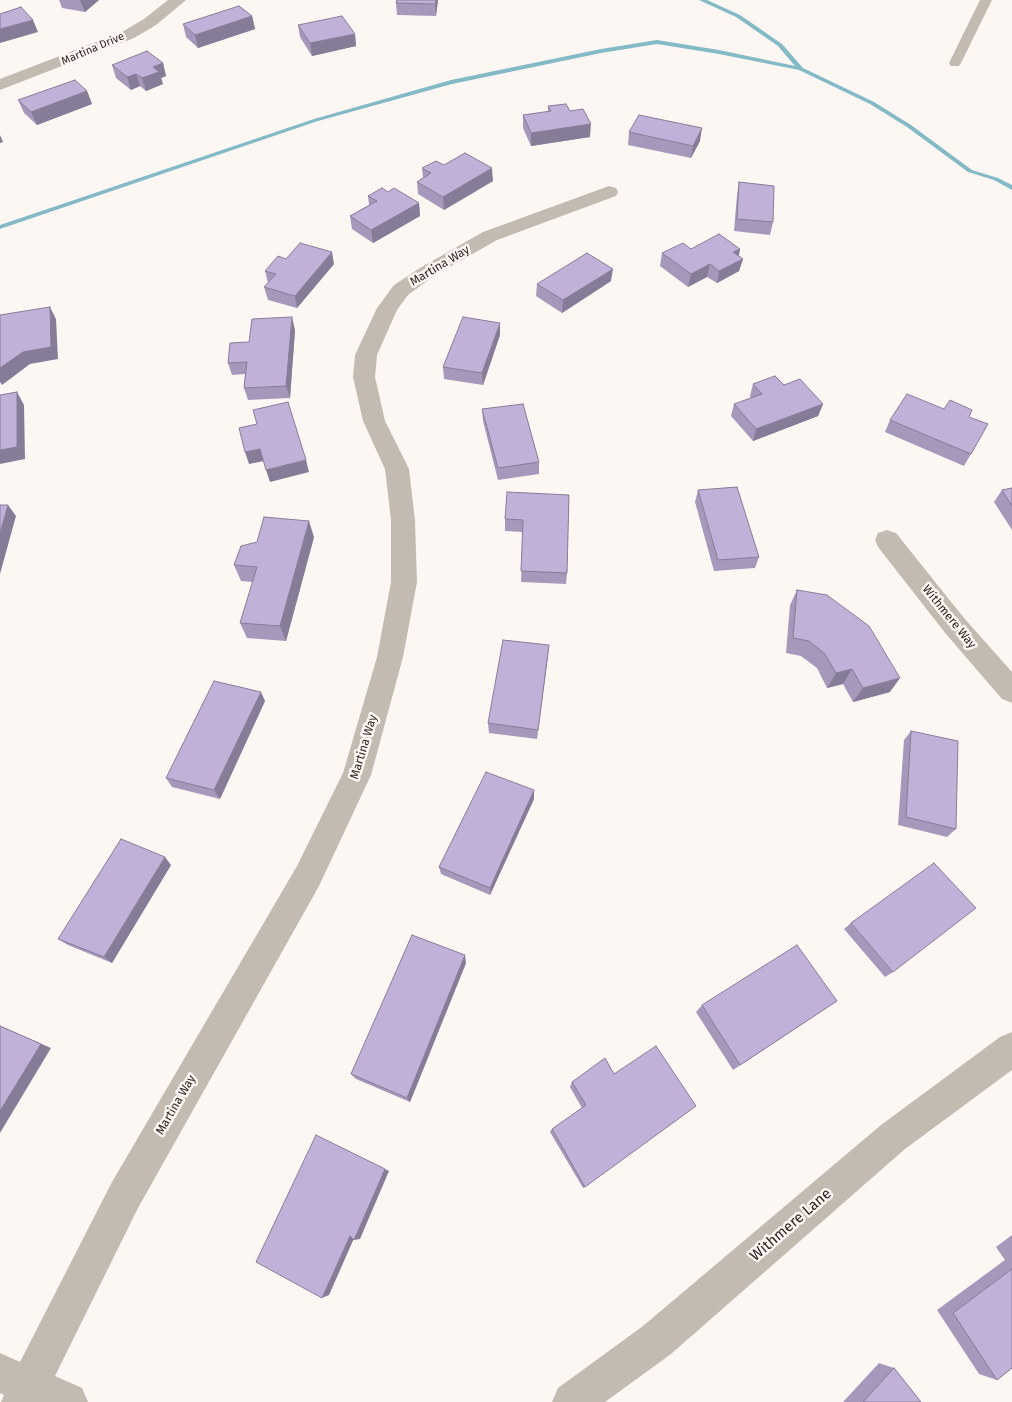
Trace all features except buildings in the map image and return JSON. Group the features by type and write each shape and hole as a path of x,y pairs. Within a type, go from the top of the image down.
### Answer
{"street":[{"name":"Martina Drive","path":"0,85 128,35 150,22 178,0"},
{"name":"Martina Way","path":"17,1387 308,876 357,775 390,658 404,582 403,520 396,469 374,422 364,377 366,354 387,308 401,290 426,272 490,236 610,192"},
{"name":"Withmere Way","path":"887,540 955,626 1012,691"},
{"name":"Withmere Lane","path":"572,1402 657,1340 893,1137 1012,1049"},
{"path":"17,1387 68,1402"}],"lane":[{"path":"955,64 986,0"}],"waterway":[{"path":"702,0 738,16 780,45 801,69"},
{"path":"0,227 316,120 451,82 601,51 657,42 719,52 801,69"},
{"path":"801,69 872,103 909,126 970,171 996,179 1012,188"}]}
